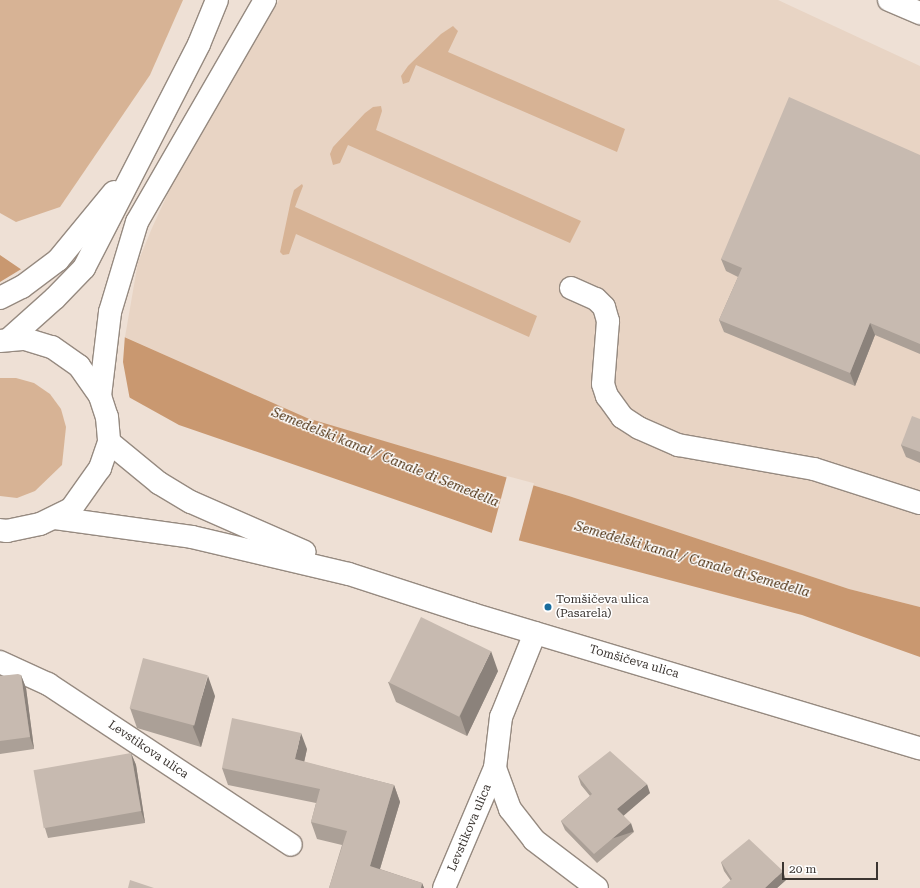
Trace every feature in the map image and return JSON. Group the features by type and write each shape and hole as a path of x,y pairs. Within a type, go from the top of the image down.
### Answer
{"main road":[{"path":"4,341 55,298 84,268 135,166 199,44 217,0"},
{"path":"100,396 107,334 117,285 137,222 265,0"},
{"path":"889,0 920,13"},
{"path":"0,298 22,287 58,260 135,166"},
{"path":"570,288 596,299 604,307 608,321 603,384 607,396 622,417 639,428 678,445 814,469 920,503"},
{"path":"2,532 40,524 72,509 100,468 109,442 107,417 100,396 79,366 52,347 25,339 4,341"},
{"path":"109,442 159,483 217,515 286,543 349,574"},
{"path":"55,518 192,537 349,574"},
{"name":"Tomšičeva ulica","path":"349,574 535,633 920,748"},
{"path":"535,633 501,717 495,768 510,809 534,840 597,888"},
{"name":"Levstikova ulica","path":"0,662 48,684 291,845"},
{"name":"Levstikova ulica","path":"444,888 495,768"}],"shaded area":[{"path":"0,0 183,0 150,75 60,207 16,222 0,213"},
{"path":"279,0 778,0 920,66 920,607 849,589 569,496 307,419 125,337 138,262 152,228 176,176"},
{"path":"453,26 458,31 448,52 625,129 617,152 416,65 409,82 403,84 401,76 408,66 441,34"},
{"path":"381,106 382,111 376,130 581,221 570,243 348,145 340,163 333,165 330,154 333,147 365,113 373,107"},
{"path":"302,184 303,186 295,207 537,316 529,337 296,234 289,254 283,255 280,252 291,200 294,190"},
{"path":"0,378 16,378 34,383 50,394 61,409 66,427 62,465 35,491 17,498 0,496"}],"water":[{"name":"Semedelski kanal / Canale di Semedella","path":"0,255 113,332 307,418 569,496 849,589 920,607 920,657 802,615 495,534 179,425 116,390 0,332"}],"pier":[{"path":"23,268 125,335 123,362 130,400 0,334 0,282"},
{"path":"507,476 534,483 518,542 491,535"}],"building":[{"path":"789,97 920,155 920,344 870,323 850,373 719,320 742,268 721,259"},
{"path":"912,416 920,419 920,452 901,445"},
{"path":"421,617 491,651 459,717 389,683"},
{"path":"143,658 208,675 194,726 130,708"},
{"path":"21,675 30,737 0,741 0,676"},
{"path":"232,718 301,733 295,759 394,785 370,866 422,883 421,888 329,888 347,831 311,822 320,789 222,768"},
{"path":"610,751 647,784 617,809 631,823 594,854 561,821 592,794 578,776"},
{"path":"131,753 141,811 44,828 34,770"},
{"path":"749,839 783,871 765,888 722,888 732,879 721,862"},
{"path":"130,880 154,888 128,888"}],"place":[{"name":"Tomšičeva ulica (Pasarela)","path":"548,607"}]}
